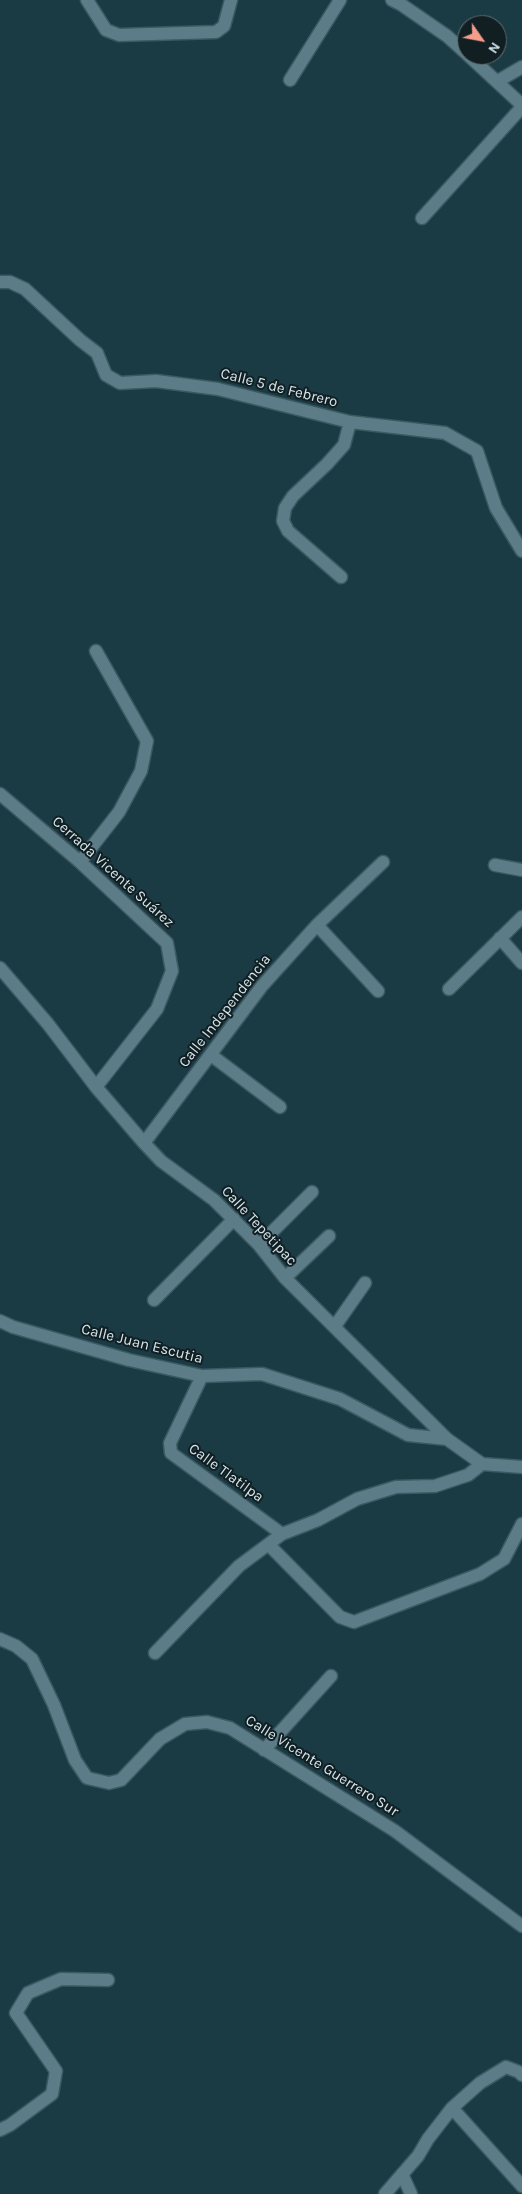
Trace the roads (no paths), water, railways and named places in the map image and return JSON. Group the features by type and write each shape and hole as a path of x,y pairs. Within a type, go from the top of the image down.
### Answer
{"street":[{"path":"87,0 106,30 119,35 216,32 224,26 231,0"},
{"path":"290,80 340,0"},
{"path":"392,0 402,5 457,45"},
{"path":"422,218 522,106 480,65"},
{"path":"498,81 522,67"},
{"name":"Calle 5 de Febrero","path":"0,282 10,282 25,289 80,340 97,353 106,375 120,383 156,381 218,389 350,422 445,433 477,451 496,508 522,551"},
{"path":"341,577 288,531 283,521 284,508 293,496 344,445 350,422"},
{"path":"80,862 119,812 141,771 147,741 96,651"},
{"name":"Cerrada Vicente Suárez","path":"0,794 80,862 167,943 172,971 157,1009 96,1087"},
{"name":"Calle Independencia","path":"144,1143 262,986 318,925 382,862"},
{"path":"495,865 522,870"},
{"path":"449,989 522,917"},
{"path":"318,925 378,991"},
{"path":"500,938 522,963"},
{"name":"Calle Tepetipac","path":"0,968 48,1024 96,1087 161,1161 214,1200 259,1245 285,1278 447,1439 482,1464"},
{"path":"211,1056 280,1108"},
{"path":"259,1245 312,1192"},
{"path":"154,1300 234,1219"},
{"path":"285,1278 329,1236"},
{"path":"335,1326 365,1283"},
{"name":"Calle Juan Escutia","path":"0,1321 13,1327 129,1360 202,1376 262,1374 340,1399 408,1435 447,1439"},
{"name":"Calle Tlatilpa","path":"202,1376 170,1443 171,1453 282,1534"},
{"path":"155,1653 239,1566 282,1534 318,1520 357,1499 396,1487 436,1486 468,1475 482,1464 522,1467"},
{"path":"268,1545 340,1617 354,1622 480,1574 504,1559 522,1524"},
{"name":"Calle Vicente Guerrero Sur","path":"0,1639 16,1646 32,1659 54,1705 75,1760 87,1778 109,1783 121,1780 160,1739 185,1724 207,1722 230,1728 395,1831 522,1926"},
{"path":"264,1750 331,1676"},
{"path":"0,2130 10,2126 52,2094 56,2071 16,2013 28,1993 61,1980 108,1980"},
{"path":"385,2194 418,2156 428,2139 452,2108 480,2083 506,2067 522,2075"},
{"path":"452,2108 522,2186"},
{"path":"402,2174 411,2194"}]}
